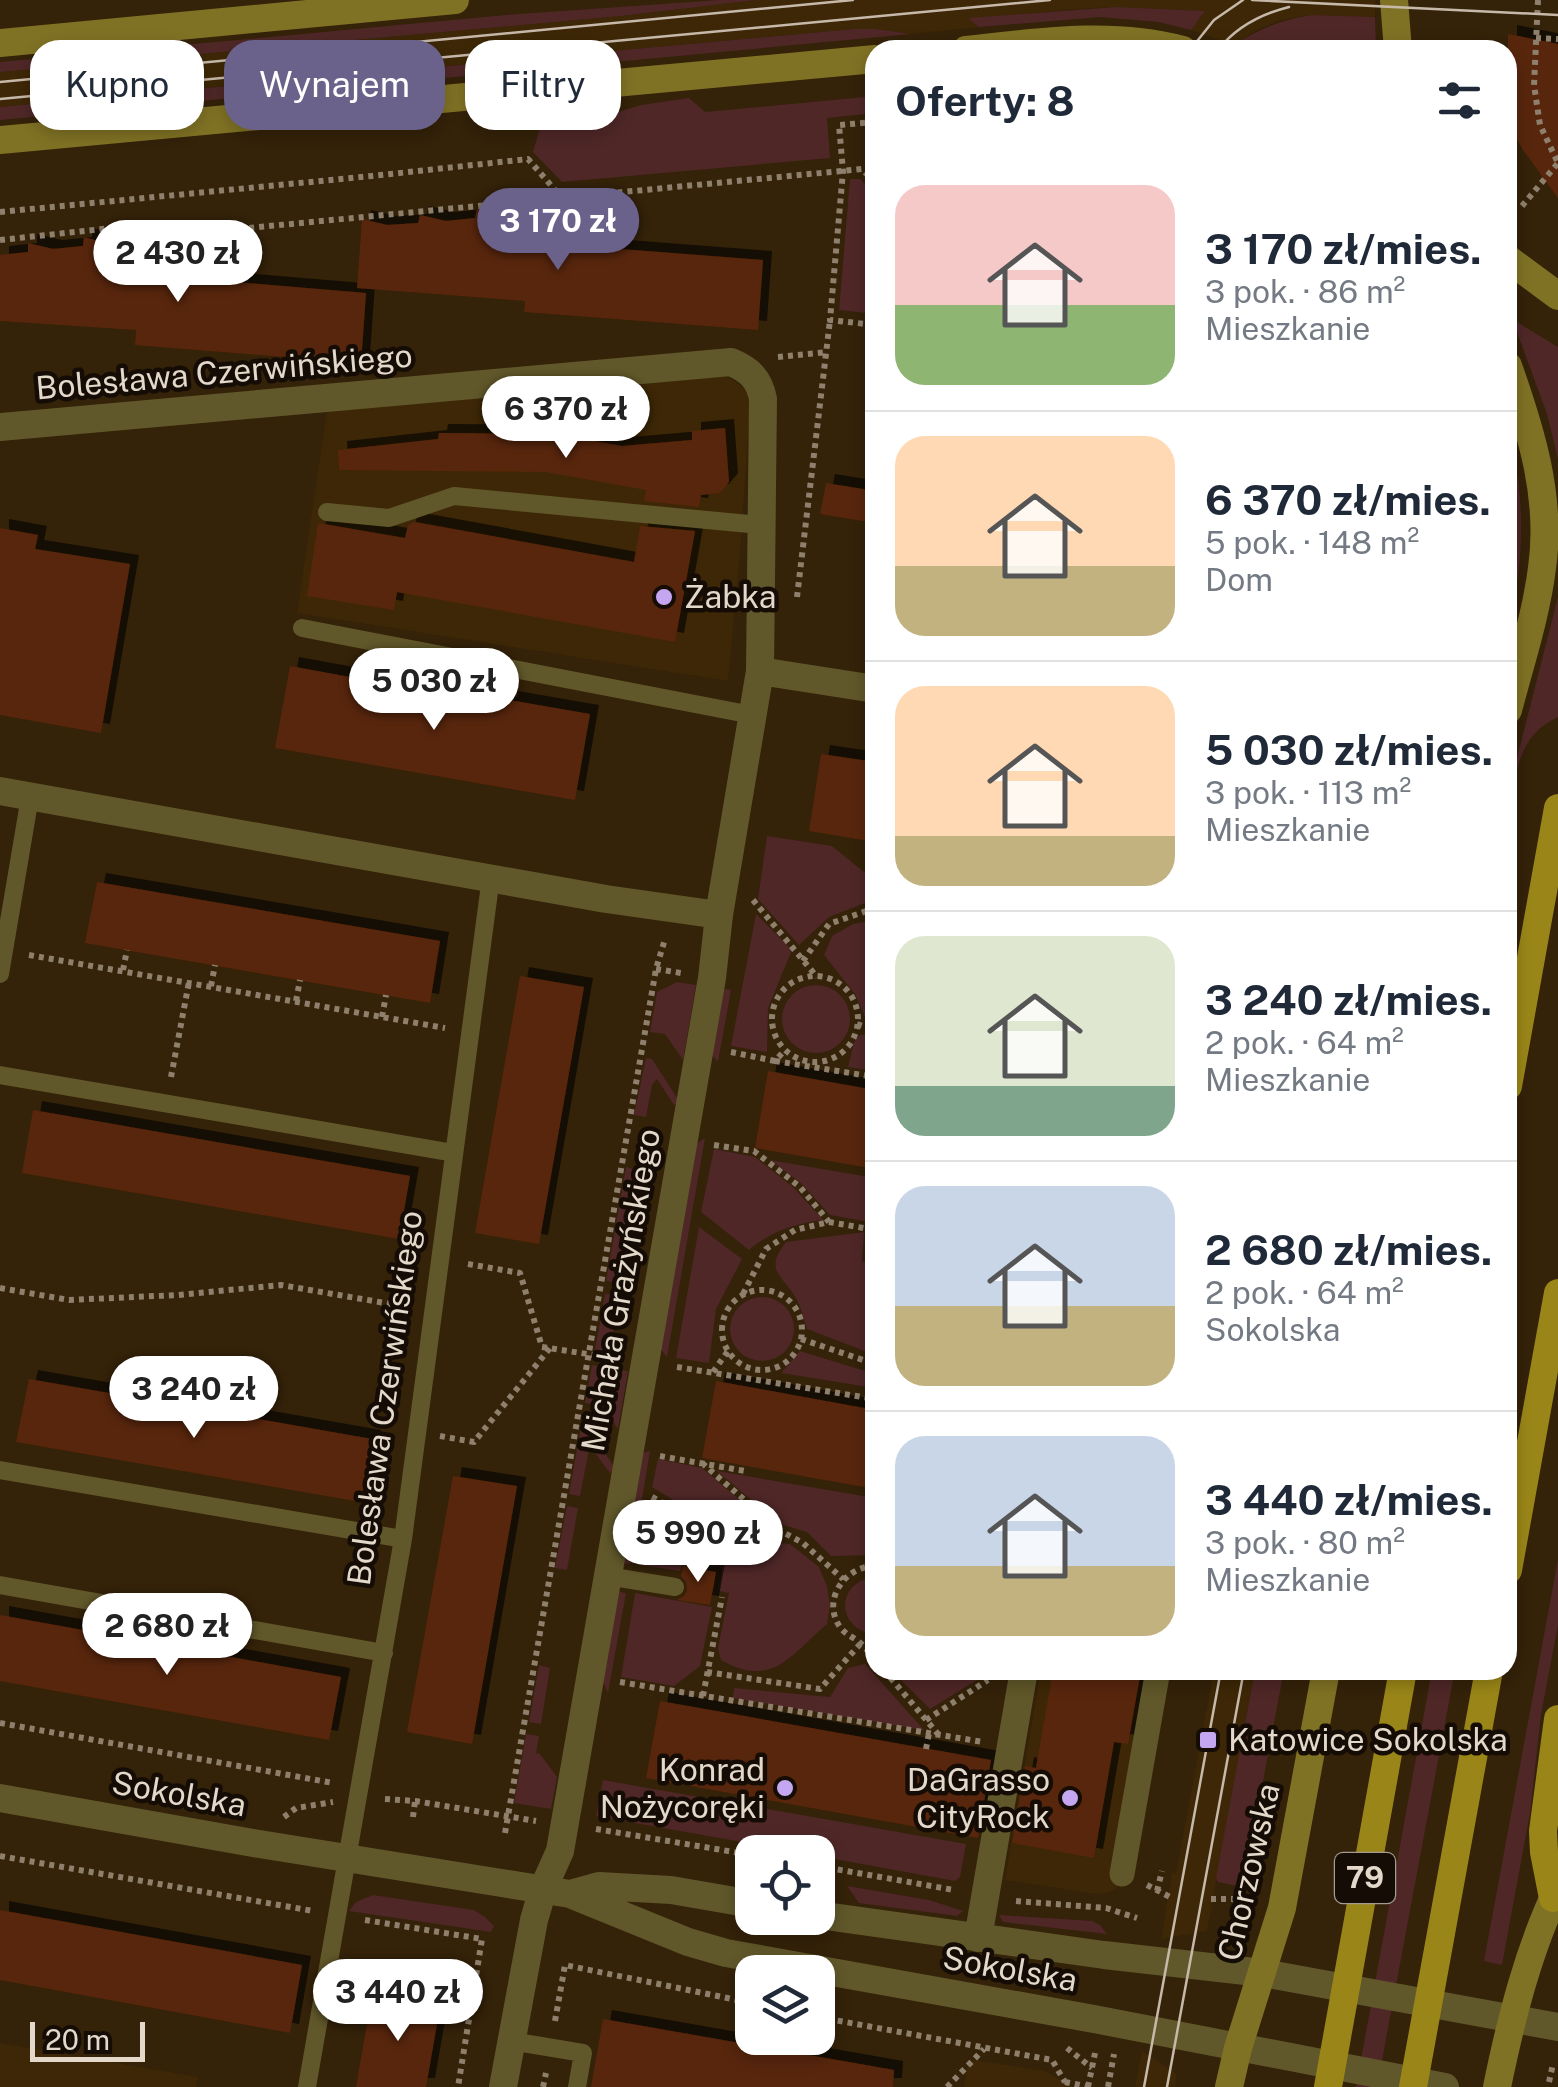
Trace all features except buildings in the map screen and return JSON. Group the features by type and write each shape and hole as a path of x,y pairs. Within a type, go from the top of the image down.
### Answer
{"main road":[{"path":"0,43 455,0"},
{"path":"1394,0 1397,40"},
{"path":"1074,40 1131,40"},
{"path":"0,140 865,60"},
{"path":"1517,265 1558,296"},
{"path":"1517,391 1528,421 1544,514 1543,567 1517,675"},
{"path":"1517,1036 1558,808"},
{"path":"1517,1520 1558,1294"},
{"name":"Chorzowska","path":"1230,2087 1238,2048 1276,1976 1282,1908 1324,1680"},
{"name":"79","path":"1328,2087 1401,1680"},
{"path":"1413,2087 1488,1680"},
{"path":"1497,2087 1512,2019 1556,1899 1544,1852 1543,1830 1558,1718"}],"street":[{"name":"Bolesława Czerwińskiego","path":"0,427 731,362 746,368 757,380 763,398 760,671 719,916"},
{"path":"760,671 865,688"},
{"path":"0,791 719,916"},
{"name":"Michała Grażyńskiego","path":"503,2087 534,1920 556,1891 606,1576 712,978 719,916"},
{"path":"978,1938 1022,1680"},
{"path":"1122,1874 1156,1680"},
{"name":"Sokolska","path":"0,1798 556,1891 726,1953 1445,2087"},
{"name":"Sokolska","path":"556,1891 599,1886 671,1890 735,1901"},
{"name":"Sokolska","path":"835,1917 1276,1976 1558,2027"}],"lane":[{"path":"327,512 389,518 454,496 760,525"},
{"path":"302,628 752,715"},
{"path":"0,974 30,796"},
{"name":"Bolesława Czerwińskiego","path":"384,1653 403,1538 491,878"},
{"path":"0,1075 454,1153"},
{"path":"0,1470 403,1538"},
{"path":"606,1576 675,1587"},
{"path":"0,1585 384,1653 307,2087"},
{"path":"511,2042 583,2053 577,2087"}],"path":[{"path":"1522,206 1558,163 1540,125 1534,85 1538,0"},
{"path":"1536,38 1558,39"},
{"path":"797,599 830,320 843,171 839,125 865,123"},
{"path":"0,212 528,158 562,198"},
{"path":"0,240 140,225 249,228 862,169 865,172"},
{"path":"830,320 865,324"},
{"path":"752,899 803,961 818,976 838,983 855,1004 857,1024 850,1044 839,1055 812,1062 785,1050 772,1024 773,1010 786,987 818,976"},
{"path":"504,1833 670,908"},
{"path":"803,961 829,924 865,911"},
{"path":"123,970 128,950"},
{"path":"24,954 456,1030"},
{"path":"211,986 214,965"},
{"path":"296,1001 300,980"},
{"path":"166,1103 189,982"},
{"path":"382,1017 386,995"},
{"path":"857,1024 865,1027"},
{"path":"775,1061 785,1050"},
{"path":"725,1051 865,1076"},
{"path":"707,1144 754,1151 800,1187 829,1222"},
{"path":"742,1295 766,1249 795,1230 829,1222 865,1228"},
{"path":"452,1261 520,1273 542,1347 587,1355"},
{"path":"0,1288 68,1300 178,1295 281,1284 419,1309"},
{"path":"768,1290 791,1302 802,1326 801,1339 795,1351 775,1368 749,1368 728,1351 722,1326 732,1303 742,1295 768,1290"},
{"path":"801,1339 865,1361"},
{"path":"429,1435 474,1442 550,1348"},
{"path":"714,1372 728,1351"},
{"path":"669,1366 865,1398"},
{"path":"654,1455 746,1471"},
{"path":"702,1464 843,1579"},
{"path":"646,1494 712,1530 780,1530"},
{"path":"865,1566 843,1579 834,1603 840,1628 865,1644"},
{"path":"708,1710 708,1672 722,1596"},
{"path":"861,1643 865,1648"},
{"path":"708,1672 820,1689 861,1643"},
{"path":"892,1680 939,1735"},
{"path":"926,1720 989,1680"},
{"path":"614,1682 1010,1747"},
{"path":"0,1723 341,1784 358,1799"},
{"path":"926,1749 928,1733"},
{"path":"413,1817 415,1800 540,1822"},
{"path":"589,1828 735,1853"},
{"path":"0,1856 482,1939 458,2087"},
{"path":"1157,1891 1162,1871"},
{"path":"1140,1900 1143,1882 1170,1897"},
{"path":"1211,1899 1238,1899"},
{"path":"1106,1908 1137,1918 1134,1937"},
{"path":"543,2087 564,1965 735,2000"},
{"path":"835,2020 1052,2060 1065,2084 1088,2087 1096,2044"},
{"path":"1108,2087 1116,2044"},
{"path":"948,2087 985,2048"},
{"path":"1549,2082 1553,2064"}],"shaded area":[{"path":"756,0 1375,0 1375,17 1312,15 1281,20 1242,40 1220,40 1191,30 1204,11 1116,7 970,19 979,27 911,34 854,29 621,50 621,40 465,40 465,65 445,66 445,40 355,40"},
{"path":"756,0 355,40 237,40 506,15"},
{"path":"1116,7 1205,11 1191,30 1158,22 1100,17 979,27 968,18"},
{"path":"1312,15 1375,17 1376,40 1243,40 1291,19"},
{"path":"854,29 911,34 621,61 621,50"},
{"path":"224,41 224,52 204,54 204,43"},
{"path":"224,52 224,87 204,88 204,54"},
{"path":"30,59 30,69 0,72 0,62"},
{"path":"465,65 465,76 445,78 445,66"},
{"path":"30,69 30,104 0,107 0,72"},
{"path":"224,87 224,99 204,101 204,88"},
{"path":"865,97 865,114 827,118 830,158 562,182 533,152 539,130 621,130 621,111 689,98 705,112"},
{"path":"30,104 30,117 0,120 0,107"},
{"path":"850,179 860,179 865,184 865,313 839,310"},
{"path":"1517,322 1558,347 1558,459 1547,414 1517,332"},
{"path":"722,376 744,388 750,404 728,681 297,613 327,410"},
{"path":"1517,473 1521,528 1517,584"},
{"path":"1558,597 1558,717 1533,735 1517,770"},
{"path":"767,836 832,846 865,873 865,903 829,917 799,945 758,899"},
{"path":"756,914 792,950 768,1008 767,1052 731,1046"},
{"path":"865,922 865,1017 855,994 824,955 832,936"},
{"path":"677,982 696,985 683,1060 665,1034 650,1032 657,992"},
{"path":"816,985 840,995 850,1019 840,1043 816,1053 792,1043 782,1019 792,995"},
{"path":"720,988 731,990 718,1062 709,1051"},
{"path":"865,1034 865,1070 848,1067 854,1042"},
{"path":"646,1058 652,1059 679,1101 674,1105 657,1079 652,1085 646,1117 634,1115"},
{"path":"705,1138 667,1357 658,1346 693,1146"},
{"path":"714,1149 755,1157 794,1188 823,1220 783,1229 749,1250 701,1212"},
{"path":"770,1160 865,1176 865,1221 830,1215 801,1183"},
{"path":"626,1167 637,1170 618,1283 606,1281"},
{"path":"699,1227 742,1259 716,1309 709,1363 676,1358"},
{"path":"864,1232 865,1351 807,1329 798,1302 777,1272 776,1259 786,1242"},
{"path":"605,1294 615,1295 618,1304 610,1351 595,1350"},
{"path":"762,1297 784,1307 794,1329 784,1351 762,1361 740,1351 730,1329 740,1307"},
{"path":"800,1351 865,1371 865,1386 781,1373"},
{"path":"592,1365 628,1371 618,1429 601,1405 585,1403"},
{"path":"581,1426 587,1427 615,1468 610,1473 589,1450 580,1496 569,1494"},
{"path":"650,1451 631,1564 619,1563 639,1454"},
{"path":"658,1459 702,1468 756,1514 756,1522 713,1524 652,1487"},
{"path":"717,1471 865,1496 865,1555 831,1556 807,1532 780,1524"},
{"path":"651,1504 708,1537 790,1544 819,1567 830,1605 827,1624 791,1657 767,1670 739,1668 721,1660 718,1648 729,1593 719,1591 722,1568 683,1561 680,1571 640,1565"},
{"path":"567,1506 578,1508 567,1570 555,1568"},
{"path":"1558,1559 1558,1625 1502,1965 1484,1961"},
{"path":"865,1579 865,1631 852,1624 845,1605 847,1595"},
{"path":"615,1591 626,1593 608,1693 600,1675"},
{"path":"635,1593 712,1607 700,1666 674,1686 621,1677"},
{"path":"865,1664 865,1680 879,1680 924,1730 733,1698 734,1688 830,1697 848,1668"},
{"path":"539,1665 550,1668 541,1724 529,1722"},
{"path":"901,1680 977,1680 930,1709"},
{"path":"1039,1680 1161,1680 1122,1884 1111,1892 1097,1894 1005,1880"},
{"path":"1212,1680 1253,1680 1207,1931 1161,1939 1172,1873 1176,1873"},
{"path":"1253,1680 1282,1680 1243,1887 1218,1882"},
{"path":"1430,1680 1453,1680 1377,2087 1356,2087"},
{"path":"526,1734 539,1736 536,1753 557,1777 551,1809 514,1803"},
{"path":"603,1780 966,1844 960,1877 955,1881 835,1859 835,1835 735,1835 735,1841 596,1816"},
{"path":"847,1886 929,1900 963,1911 957,1916 859,1903"},
{"path":"373,1895 474,1910 494,1926 491,1932 349,1911 356,1902"},
{"path":"999,1915 1092,1921 1107,1934 1003,1922"},
{"path":"0,2043 198,2077 196,2087 0,2087"},
{"path":"1142,2051 1177,2074 1175,2087 1135,2087"},
{"path":"969,2059 1045,2071 1071,2087 964,2087"}],"tram line":[{"path":"0,82 853,0"},
{"path":"0,99 1050,0"},
{"path":"1198,40 1214,20 1243,0"},
{"path":"1252,0 1558,15"},
{"path":"1228,40 1250,22 1289,7"},
{"path":"1144,2087 1219,1680"},
{"path":"1167,2087 1242,1680"}],"place":[{"name":"Żabka","path":"664,597"},
{"name":"Katowice Sokolska","path":"1208,1740"},
{"name":"Konrad Nożycoręki","path":"785,1788"},
{"name":"DaGrasso CityRock","path":"1070,1798"}]}
